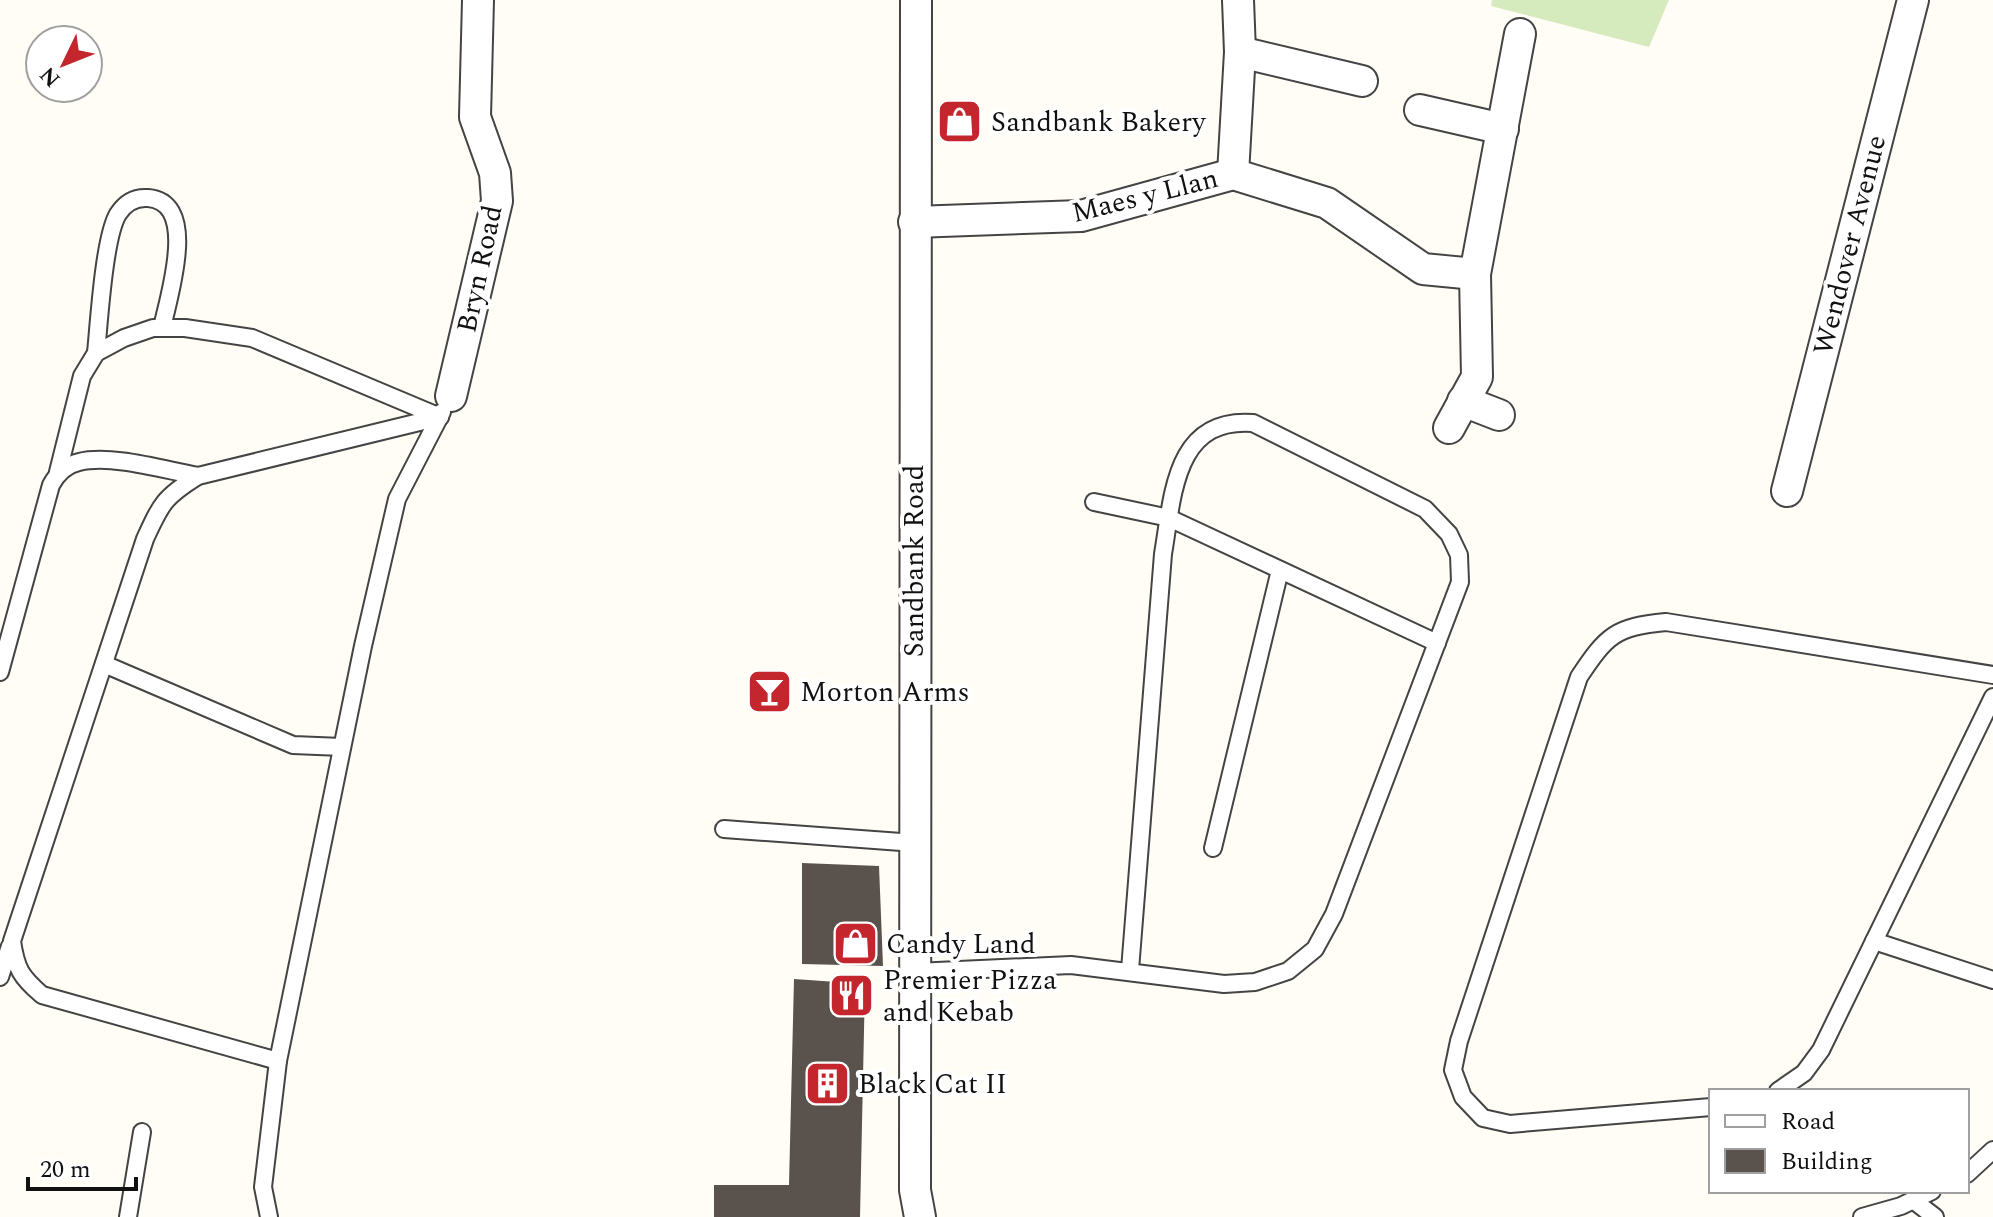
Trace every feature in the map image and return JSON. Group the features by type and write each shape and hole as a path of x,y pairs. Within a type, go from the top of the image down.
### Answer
{"street":[{"name":"Bryn Road","path":"445,407 497,201 495,173 475,117 478,0"},
{"name":"Sandbank Road","path":"916,0 915,1190 920,1217"},
{"name":"Maes y Llan","path":"1233,174 1240,52 1238,0"},
{"name":"Wendover Avenue","path":"1787,491 1913,0"},
{"path":"1449,428 1477,377 1475,274 1520,34"},
{"path":"1240,52 1362,81"},
{"path":"1420,110 1503,129"},
{"name":"Maes y Llan","path":"914,222 1081,216 1233,174 1327,203 1423,269 1475,274"},
{"path":"1463,401 1499,415"}],"lane":[{"path":"0,672 51,485 58,472 82,376 96,353 107,260 116,217 126,204 141,198 155,199 169,210 178,225 179,241 162,328"},
{"path":"96,353 124,338 153,328 185,328 252,338 445,407"},
{"path":"0,977 145,539 171,492 198,476 445,407"},
{"path":"256,1217 263,1187 278,1061 342,747 397,499 445,407"},
{"path":"915,972 1071,965 1224,984 1255,982 1288,971 1315,949 1334,914 1460,582 1459,555 1449,534 1425,509 1253,423 1234,422 1207,430 1191,446 1179,471 1163,554 1130,970"},
{"path":"58,472 77,462 103,459 198,476"},
{"path":"1094,502 1169,518 1437,643"},
{"path":"1213,848 1280,570"},
{"path":"1709,1107 1510,1124 1483,1118 1463,1097 1453,1070 1459,1041 1579,677 1611,636 1632,625 1666,622 1993,675"},
{"path":"104,664 293,745 342,747"},
{"path":"1781,1089 1804,1073 1821,1050 1993,697"},
{"path":"724,829 915,843"},
{"path":"12,941 15,962 25,980 42,995 278,1061"},
{"path":"1874,941 1993,980"},
{"path":"128,1217 142,1132"},
{"path":"1969,1172 1993,1150"},
{"path":"263,1187 269,1217"},
{"path":"1862,1217 1928,1193"},
{"path":"1913,1200 1935,1217"}],"green space":[{"path":"1492,0 1669,0 1649,47 1491,6"}],"building":[{"path":"802,863 879,866 883,966 802,964"},
{"name":"Black Cat II","path":"794,979 865,984 860,1217 714,1217 714,1185 789,1185"}],"place":[{"name":"Sandbank Bakery","path":"960,122"},
{"name":"Morton Arms","path":"769,692"},
{"name":"Candy Land","path":"855,944"},
{"name":"Premier Pizza and Kebab","path":"852,996"},
{"name":"Black Cat II","path":"827,1084"}]}
